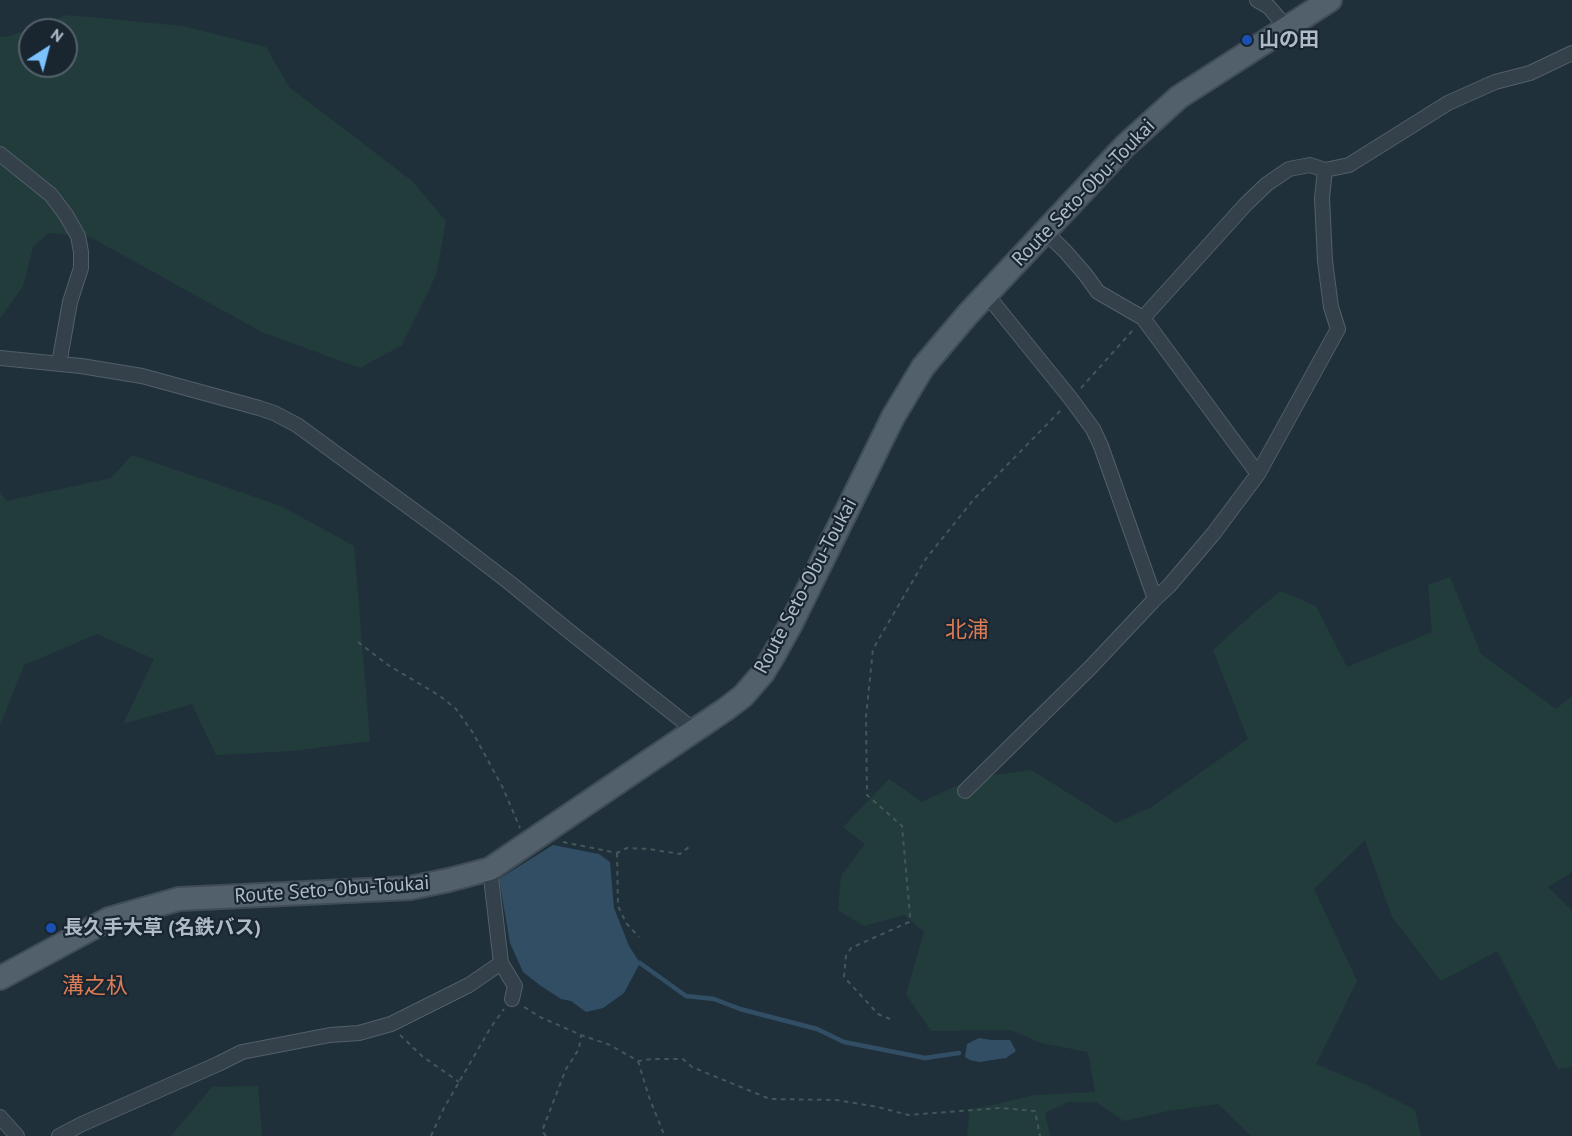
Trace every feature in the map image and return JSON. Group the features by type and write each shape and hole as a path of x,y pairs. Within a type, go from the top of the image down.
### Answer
{"main road":[{"name":"Route Seto-Obu-Toukai","path":"0,978 109,919 179,899 410,888 449,880 489,868 534,840 726,709 743,696 763,673 791,624 893,417 923,367 968,314 1125,146 1179,97 1330,0"}],"street":[{"path":"1257,0 1269,7 1286,27"},
{"path":"1143,318 1246,204 1267,184 1289,169 1310,165 1325,170 1349,165 1448,103 1495,81 1530,73 1572,53"},
{"path":"0,154 51,195 78,236 81,268 70,302 59,364"},
{"path":"965,791 1091,668 1169,586 1214,533 1258,474 1338,329 1331,307 1325,261 1322,198 1325,170"},
{"path":"1045,232 1064,250 1098,292 1143,318 1258,474"},
{"path":"987,295 1093,429 1155,599"},
{"path":"0,358 142,376 259,408 297,425 502,576 694,730"},
{"path":"489,868 501,963 515,986 512,999"},
{"path":"59,1136 242,1052 330,1035 359,1033 391,1024 470,985 501,963"},
{"path":"0,1117 17,1136"}],"path":[{"path":"890,1019 878,1014 844,977 846,956 851,948 909,922 910,915 902,826 867,795 866,717 873,649 925,560 974,499 1071,399 1143,318"},
{"path":"358,642 388,665 440,696 456,709 473,733 534,840 556,840 616,853 627,848 680,854 689,847"},
{"path":"616,853 618,906 626,924 639,937"},
{"path":"431,1136 444,1108 491,1027 512,999 540,1017 610,1045 638,1061 683,1059 692,1067 770,1099 837,1100 909,1115 1000,1108 1035,1111 1040,1136"},
{"path":"391,1024 405,1042 459,1082"},
{"path":"546,1136 542,1131 566,1070 579,1049 581,1035"},
{"path":"638,1061 649,1097 666,1136"}],"green space":[{"path":"68,15 183,26 266,47 289,87 412,181 446,221 436,275 402,345 360,368 262,332 90,237 48,233 33,247 23,286 0,318 0,36 7,37 18,33 18,78 78,78 78,18 60,18"},
{"path":"132,455 281,506 354,546 370,741 292,751 216,755 192,704 123,724 154,659 97,634 24,665 0,725 0,491 6,501 111,478"},
{"path":"1450,577 1481,654 1556,709 1572,696 1572,872 1548,887 1572,911 1572,1067 1558,1069 1497,951 1441,981 1392,917 1365,840 1314,889 1357,981 1316,1064 1368,1086 1415,1110 1421,1136 1251,1136 1218,1104 1168,1111 1124,1121 1096,1102 1068,1102 1045,1113 1050,1136 967,1136 970,1110 1035,1095 1095,1092 1088,1052 1041,1043 1011,1030 931,1031 906,994 924,932 904,915 864,926 838,910 841,876 865,844 843,827 889,779 922,802 973,778 1031,770 1116,823 1152,807 1248,739 1213,650 1281,591 1316,606 1347,667 1432,632 1428,585"},
{"path":"258,1086 262,1136 171,1136 212,1087"}],"water":[{"path":"553,845 599,854 610,862 614,908 629,946 640,963 624,993 603,1008 586,1012 571,1001 561,999 541,986 523,972 510,943 499,879"},
{"path":"979,1038 1010,1040 1016,1051 1006,1058 979,1062 970,1060 965,1057 967,1044"}],"waterway":[{"path":"640,963 686,996 714,999 740,1009 817,1029 844,1042 925,1058 959,1053"}],"place":[{"name":"山の田","path":"1247,40"},
{"name":"長久手大草 (名鉄バス)","path":"51,928"}],"district":[{"name":"北浦","path":"967,631"},
{"name":"溝之杁","path":"95,987"}]}
